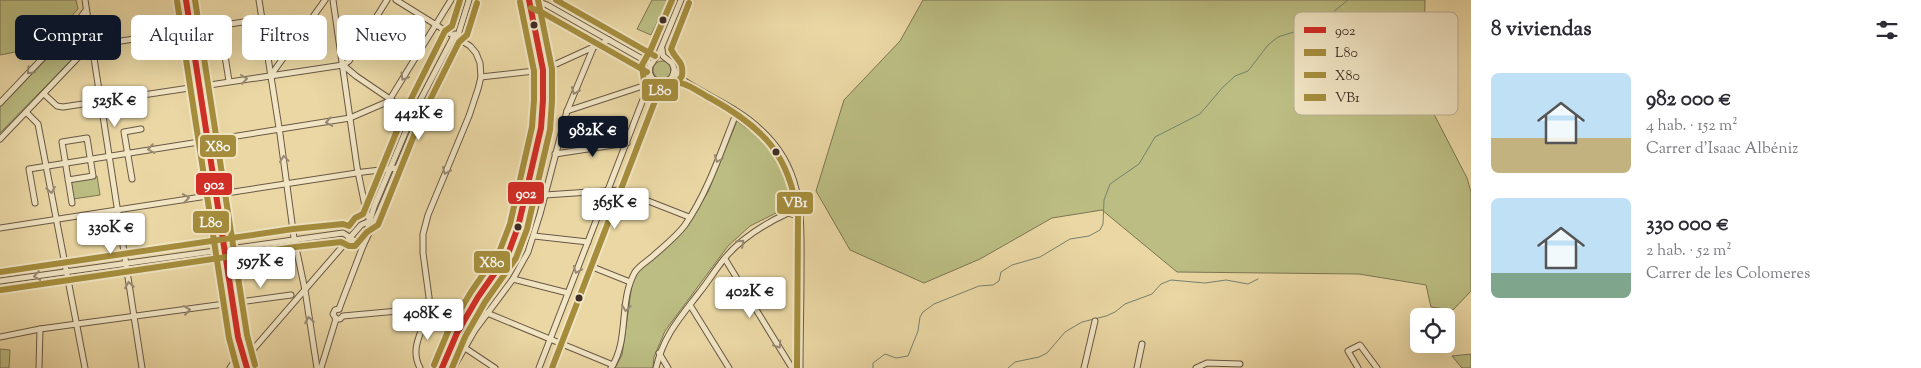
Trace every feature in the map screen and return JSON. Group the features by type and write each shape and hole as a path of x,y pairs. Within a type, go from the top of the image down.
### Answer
{"street":[{"path":"85,0 87,15"},
{"path":"186,0 188,15"},
{"path":"259,0 261,15"},
{"path":"271,75 325,0"},
{"path":"333,0 358,172 366,211 370,221"},
{"path":"44,94 58,106 63,107 342,65 349,61 388,0"},
{"path":"336,320 343,316 420,309 429,302 423,253 423,234 426,222 469,116 481,77 480,64 470,46 457,35 396,0"},
{"path":"35,203 28,168 350,118 387,102 452,0"},
{"path":"322,368 336,320 333,317 333,313 339,309 363,246 457,35 469,0"},
{"path":"442,368 457,333 478,297 508,254 516,238 541,128 543,70 529,0"},
{"path":"534,0 543,2 609,40 653,62 665,58"},
{"path":"681,0 662,48 649,71 652,78 657,82 680,82 736,114 756,128 777,152 793,184 798,216 798,368"},
{"path":"1,100 78,22 86,10"},
{"path":"363,246 370,221 390,168 413,114 457,35"},
{"path":"481,77 543,70 609,40"},
{"path":"453,368 486,313 513,278 534,236 567,111 594,46"},
{"path":"662,48 662,54 672,63 682,80 742,114 761,129 778,148 791,171 797,188 801,214 798,368"},
{"path":"0,139 76,60"},
{"path":"94,60 142,368"},
{"path":"195,60 238,337 247,368"},
{"path":"225,60 228,81"},
{"path":"269,60 280,129 294,238 305,290 316,368"},
{"path":"342,65 406,110"},
{"path":"552,368 660,88 672,77 674,69"},
{"path":"539,368 652,78"},
{"path":"567,111 649,84"},
{"path":"26,112 38,124 85,368"},
{"path":"486,313 612,367 620,351 630,282 636,270 673,237 689,217 710,179 736,114"},
{"path":"132,179 124,132 141,129"},
{"path":"68,180 93,176 87,138 62,142 65,163 72,203"},
{"path":"555,154 627,143"},
{"path":"0,228 358,172 397,168"},
{"path":"544,195 620,190 689,217"},
{"path":"656,368 660,354 674,324 739,244 764,225 788,213 798,216"},
{"path":"237,368 361,225 370,221"},
{"path":"0,281 294,238 343,233 363,246"},
{"path":"534,236 588,242"},
{"path":"725,259 792,368"},
{"path":"590,266 630,282"},
{"path":"513,278 568,293"},
{"path":"0,336 291,295"},
{"path":"690,305 729,368"},
{"path":"339,309 343,316"},
{"path":"420,309 423,310 426,317 417,340 416,348 420,368"},
{"path":"1084,368 1095,321"},
{"path":"39,368 40,329"},
{"path":"230,368 234,362 234,350 238,337"},
{"path":"1137,368 1142,344"},
{"path":"1358,368 1348,351 1360,345 1377,368"},
{"path":"465,348 495,368"},
{"path":"660,354 668,368"},
{"path":"1196,368 1206,363 1240,364"}],"green space":[{"path":"0,0 76,0 78,9 73,15 15,15 15,52 0,55"},
{"path":"652,0 668,0 651,35 637,29"},
{"path":"923,0 1425,0 1425,12 1294,12 1294,115 1434,115 1467,178 1471,192 1471,291 1455,308 1438,308 1431,307 1426,285 1359,274 1177,272 1102,210 1052,218 980,259 924,283 850,250 816,191 844,100 900,41"},
{"path":"45,60 71,60 0,133 0,107"},
{"path":"662,61 670,66 671,70 666,78 662,79 654,74 653,70 658,62"},
{"path":"737,121 766,142 777,157 788,184 790,206 750,226 728,246 665,331 654,357 653,368 615,368 622,355 632,284 638,271 687,225 708,192"},
{"path":"97,176 100,195 73,199 70,180"},
{"path":"0,349 10,350 9,368 0,368"},
{"path":"1471,354 1471,368 1462,368 1452,356"}],"waterway":[{"path":"1333,12 1348,0"},
{"path":"873,368 873,363 885,354 896,358 908,356 918,331 920,317 923,312 934,304 979,286 993,285 999,281 1001,272 1012,265 1040,257 1070,239 1089,236 1100,230 1103,224 1104,200 1110,184 1139,164 1155,137 1200,114 1235,76 1248,71 1268,45 1278,37 1294,32"},
{"path":"1008,368 1015,362 1039,357 1047,353 1065,332 1082,322 1106,316 1125,304 1152,294 1161,284 1171,280 1205,283 1226,280 1248,284 1258,279"}],"transit line":[{"name":"902","path":"186,0 238,337 247,368"},
{"name":"X80","path":"195,0 247,335 255,365"},
{"name":"X80","path":"0,272 293,229 343,224 349,226 355,218 363,214 405,111 445,31 452,26 460,0"},
{"name":"902","path":"442,368 457,333 478,297 508,254 518,227 541,128 543,100 543,70 529,0"},
{"name":"L80","path":"452,368 465,337 485,302 516,258 527,229 550,130 552,101 552,69 538,0"},
{"name":"X80","path":"556,0 655,56"},
{"name":"L80","path":"672,0 642,65 644,82 657,91 674,87 682,76 681,64 671,49 689,3"},
{"name":"L80","path":"177,1 229,338 237,368"},
{"name":"X80","path":"434,365 449,329 471,292 500,250 510,224 532,127 534,100 534,71 520,2"},
{"name":"L80","path":"1,290 295,247 341,242 349,246 355,246 367,232 378,225 421,118 459,42 467,35 477,3"},
{"name":"L80","path":"531,8 647,72"},
{"name":"VB1","path":"552,368 660,88 664,83 671,82 677,82 693,88 745,120 771,145 788,176 798,216 797,368"}]}
